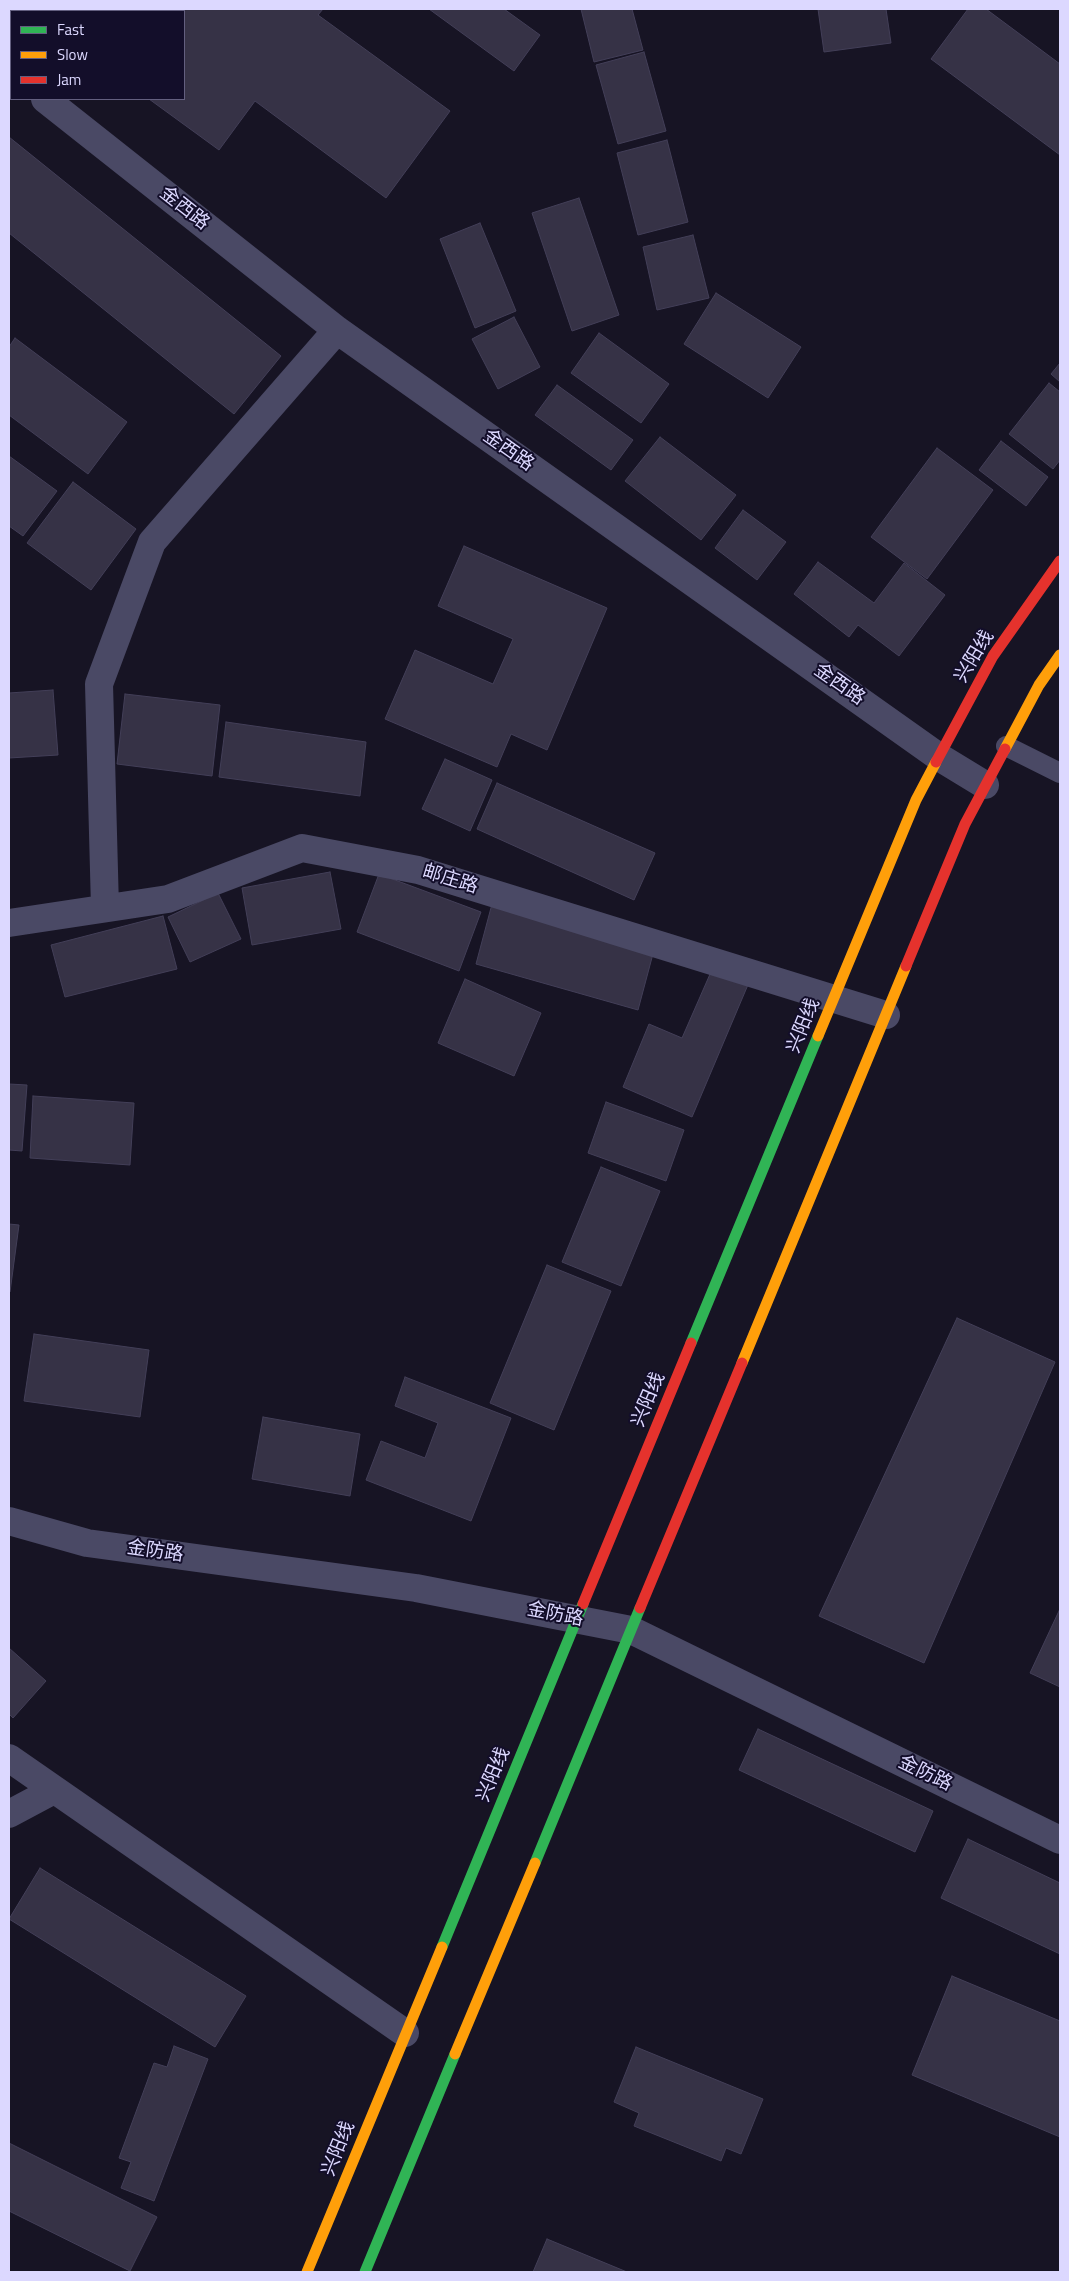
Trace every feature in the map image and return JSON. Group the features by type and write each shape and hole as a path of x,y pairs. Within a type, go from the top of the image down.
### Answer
{"highway":[{"name":"兴阳线","path":"306,2272 916,800 993,656 1060,561"},
{"path":"365,2272 965,824 1039,685 1060,655"}],"street":[{"name":"金西路","path":"46,100 337,330 939,757 985,785"},
{"path":"104,908 99,684 152,542 337,330"},
{"name":"邮庄路","path":"9,922 168,898 302,848 418,870 886,1015"},
{"name":"金防路","path":"9,1521 87,1543 416,1588 631,1630 1060,1840"},
{"path":"9,1758 405,2033"},
{"path":"9,1814 54,1790"}],"lane":[{"path":"1006,746 1060,773"}],"building":[{"path":"76,9 160,10 78,10"},
{"path":"323,9 318,15 450,111 386,198 255,101 219,150 150,100 185,100 185,10 166,10"},
{"path":"429,9 504,9 540,35 514,71"},
{"path":"581,9 632,9 643,50 594,62"},
{"path":"818,9 886,9 891,43 824,52"},
{"path":"968,9 986,9 1060,64 1060,155 931,59"},
{"path":"644,52 666,131 618,144 596,65"},
{"path":"9,137 281,356 234,414 9,233"},
{"path":"667,140 688,222 638,235 617,153"},
{"path":"579,198 619,315 572,331 532,213"},
{"path":"480,223 516,311 475,328 440,239"},
{"path":"693,235 709,298 657,310 643,247"},
{"path":"716,293 801,347 768,398 684,344"},
{"path":"514,317 540,367 498,389 472,339"},
{"path":"599,333 669,384 641,423 571,373"},
{"path":"15,338 127,422 88,474 9,415 9,347"},
{"path":"1060,363 1060,382 1051,374"},
{"path":"1049,383 1060,392 1060,460 1053,469 1009,434"},
{"path":"557,385 633,440 611,470 535,415"},
{"path":"660,437 736,495 701,540 625,481"},
{"path":"1001,441 1048,477 1026,506 979,470"},
{"path":"937,448 993,490 927,579 871,537"},
{"path":"9,456 57,491 23,536 9,526"},
{"path":"73,482 136,529 91,590 27,543"},
{"path":"743,510 786,542 757,580 715,548"},
{"path":"464,546 607,608 547,750 511,734 497,767 385,719 415,650 493,684 513,639 438,606"},
{"path":"818,562 874,603 904,563 945,595 899,656 858,625 849,637 794,594"},
{"path":"53,690 58,755 9,758 9,693"},
{"path":"125,694 220,705 212,776 117,764"},
{"path":"226,722 366,742 360,796 219,777"},
{"path":"445,759 492,780 470,831 422,809"},
{"path":"497,783 655,853 634,900 477,829"},
{"path":"330,872 341,929 252,945 242,888"},
{"path":"379,874 481,912 459,971 357,932"},
{"path":"218,893 241,939 190,962 168,917"},
{"path":"492,904 654,950 638,1010 476,964"},
{"path":"163,916 177,969 65,997 51,945"},
{"path":"714,965 750,980 692,1117 623,1087 649,1024 682,1038"},
{"path":"465,979 541,1013 514,1076 438,1043"},
{"path":"9,1084 27,1085 22,1151 9,1150"},
{"path":"33,1096 134,1103 130,1165 30,1158"},
{"path":"606,1102 684,1130 666,1181 588,1153"},
{"path":"601,1167 660,1191 621,1286 562,1262"},
{"path":"9,1224 19,1225 10,1292 9,1291"},
{"path":"547,1265 611,1291 554,1430 490,1403"},
{"path":"957,1318 1055,1362 924,1663 819,1616"},
{"path":"34,1334 149,1350 140,1417 24,1401"},
{"path":"405,1377 511,1418 471,1521 366,1480 381,1441 425,1458 438,1423 395,1406"},
{"path":"263,1417 360,1434 350,1496 252,1479"},
{"path":"1060,1612 1060,1687 1030,1673"},
{"path":"9,1648 46,1681 13,1718 9,1714"},
{"path":"758,1729 933,1811 915,1852 739,1770"},
{"path":"968,1839 1060,1883 1060,1954 941,1898"},
{"path":"40,1868 246,1996 215,2047 9,1919"},
{"path":"952,1976 1060,2021 1060,2137 912,2075"},
{"path":"174,2046 208,2059 154,2201 121,2188 131,2162 119,2158 154,2063 167,2067"},
{"path":"636,2047 763,2099 741,2154 726,2148 721,2161 634,2126 639,2113 614,2102"},
{"path":"9,2143 157,2217 130,2271 9,2211"},
{"path":"547,2239 627,2272 533,2272"}],"traffic: fast":[{"path":"691,1343 818,1036"},
{"path":"442,1947 583,1604"},
{"path":"535,1863 640,1608"},
{"path":"365,2272 455,2054"}],"traffic: slow":[{"path":"1005,749 1039,685 1060,655"},
{"path":"818,1036 916,800 936,762"},
{"path":"742,1363 906,966"},
{"path":"455,2054 535,1863"},
{"path":"307,2272 442,1947"}],"traffic: jam":[{"path":"936,762 993,656 1060,561"},
{"path":"906,966 965,824 1005,749"},
{"path":"583,1604 691,1343"},
{"path":"640,1608 742,1363"}]}
